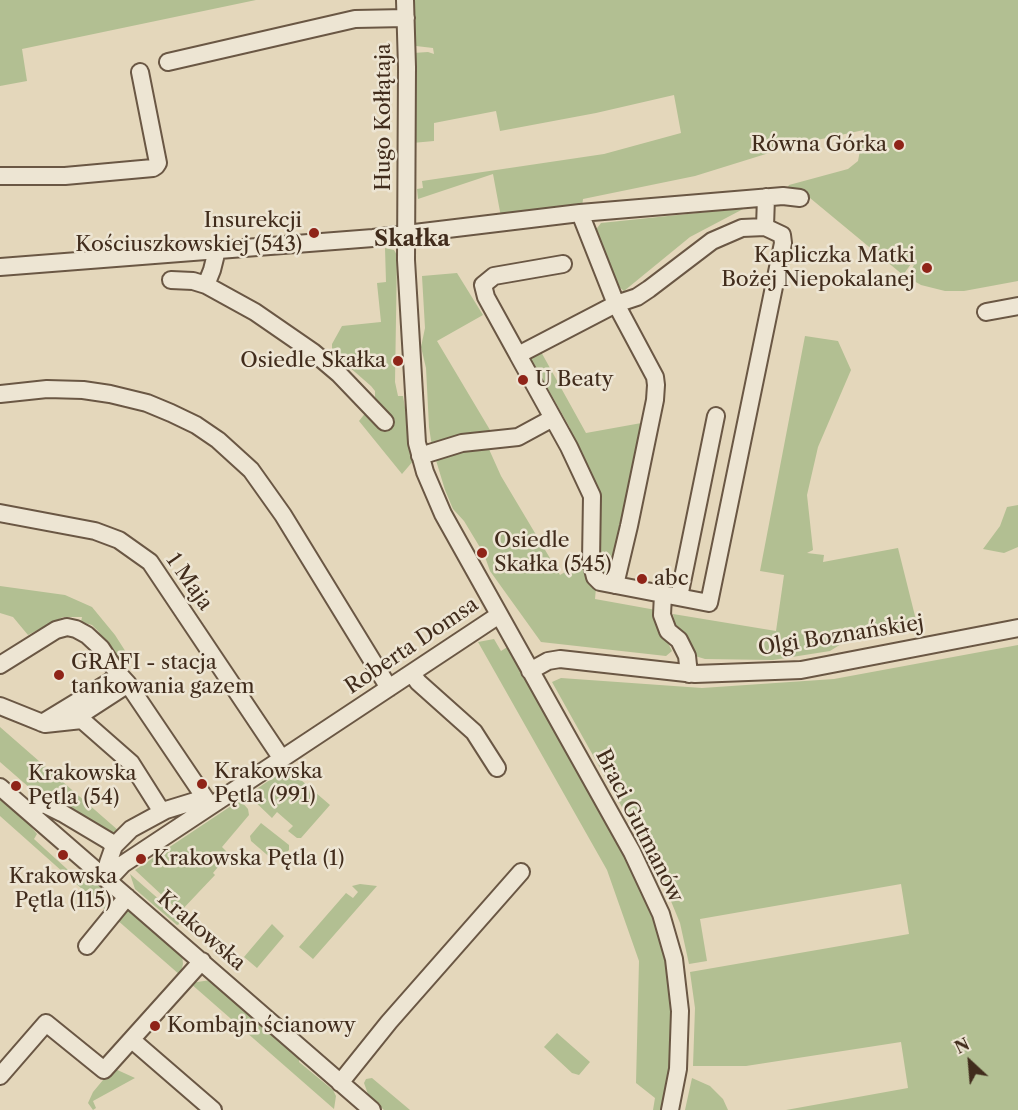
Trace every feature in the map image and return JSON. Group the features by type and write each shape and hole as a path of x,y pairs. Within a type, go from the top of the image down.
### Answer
{"street":[{"name":"Hugo Kołłątaja","path":"405,0 406,234"},
{"path":"168,62 355,19 406,18"},
{"path":"0,176 65,176 156,166 158,163 140,72"},
{"path":"765,227 766,197"},
{"path":"0,267 406,234 580,213 766,197 800,198"},
{"path":"580,213 616,304 652,370 656,385 653,411 615,585"},
{"path":"518,355 616,304 637,297 712,241 742,228 765,227 782,235 783,243 709,603 600,582 595,577 591,561 592,496 553,418 518,355 486,297 483,285 494,276 562,264"},
{"name":"Roberta Domsa","path":"108,880 123,864 208,803 242,793 282,759 499,615 442,514 432,493 420,456 415,417 406,234"},
{"path":"206,285 217,250"},
{"path":"171,280 194,281 206,285 255,312 313,352 339,374 385,422"},
{"path":"986,312 1018,306"},
{"path":"0,394 48,389 83,390 110,394 147,403 171,413 196,425 218,440 251,470 283,515 389,688"},
{"path":"689,674 687,656 679,640 668,631 662,615 671,596 716,416"},
{"path":"420,456 462,443 518,437 553,418"},
{"name":"1 Maja","path":"0,513 95,531 119,540 150,562 282,759"},
{"name":"Braci Gutmanów","path":"499,615 645,878 683,970 680,1025 686,1070 670,1110"},
{"path":"0,664 56,630 67,627 87,635 101,648 128,684 208,803 162,812 131,830 114,846 108,864 108,880"},
{"name":"Olgi Boznańskiej","path":"530,671 548,661 560,659 689,674 740,674 801,670 1018,628"},
{"path":"412,674 474,732 497,768"},
{"path":"42,723 111,681 128,684"},
{"path":"71,721 128,684"},
{"path":"0,706 42,723 82,720 131,763 162,812"},
{"name":"Krakowska","path":"0,786 340,1083 352,1104 372,1110"},
{"path":"38,806 44,804 62,813 114,846"},
{"path":"340,1083 521,872"},
{"path":"87,946 128,897"},
{"path":"0,1076 46,1023 104,1070 202,961"},
{"path":"132,1040 213,1110"}],"green space":[{"path":"0,0 256,0 22,49 27,81 0,86"},
{"path":"411,0 1018,0 1018,281 964,291 945,291 921,285 907,277 914,265 911,264 903,275 810,198 786,190 789,185 848,169 858,161 864,130 798,144 695,176 583,199 582,207 501,217 493,174 418,199 417,189 423,188 422,181 604,154 681,133 674,95 596,113 500,131 496,111 434,123 434,141 412,143 413,53 434,54 433,48 413,44"},
{"path":"745,208 690,237 624,291 614,283 594,232 601,223"},
{"path":"385,248 394,250 397,255 395,382 398,396 403,396 414,460 402,474 359,421 375,401 375,391 332,352 332,344 342,326 381,322 377,283 386,282"},
{"path":"457,273 483,315 437,341 490,430 489,438 432,447 426,368 421,347 425,328 422,276"},
{"path":"805,336 838,341 851,370 818,447 807,495 813,550 807,553 824,555 823,562 898,548 918,628 849,639 830,651 773,660 705,659 695,656 686,634 675,624 673,614 776,631 784,575 760,571"},
{"path":"540,350 586,433 647,422 613,578 597,576 595,599 656,610 660,634 672,651 666,656 541,642 490,571 484,554 464,521 453,509 445,490 435,457 456,450 488,447 501,476 560,575 587,559 597,511 567,435 570,428 547,387 537,383 529,366 532,356"},
{"path":"1018,505 1018,547 1004,553 983,549 1000,526 1007,507"},
{"path":"0,586 65,595 92,607 115,635 131,660 121,666 98,631 92,625 81,622 82,617 63,617 28,635 13,617 0,613"},
{"path":"494,639 501,651 509,646 649,899 668,961 673,1001 671,1075 664,1110 653,1110 655,1098 636,1083 639,961 607,870 478,642"},
{"path":"1018,645 1018,1110 786,1110 908,1088 901,1042 746,1066 693,1066 695,1008 690,972 909,934 901,884 700,919 707,961 689,964 680,923 661,877 552,682 561,678 702,688 834,679"},
{"path":"0,727 119,831 112,837 46,802 0,762"},
{"path":"287,768 330,805 301,838 297,838 288,831 293,826 277,812 272,818 248,795"},
{"path":"0,794 37,834 34,839 78,879 83,875 102,883 111,894 109,913 0,816"},
{"path":"240,800 248,809 249,815 222,847 229,854 213,873 215,875 180,912 135,870"},
{"path":"261,823 289,845 289,850 280,859 273,860 251,841 250,836"},
{"path":"130,874 185,922 177,925 135,889"},
{"path":"360,884 377,886 313,959 299,947 346,893 353,898 358,892 352,886"},
{"path":"128,909 182,954 183,964 180,975 116,919"},
{"path":"272,924 284,936 257,968 244,957"},
{"path":"211,980 299,1055 299,1062 333,1090 336,1096 334,1109 190,983"},
{"path":"557,1033 590,1062 579,1075 572,1073 544,1047"},
{"path":"113,1068 135,1078 93,1101 96,1108 93,1110 88,1103 93,1092"},
{"path":"372,1078 410,1110 384,1110 369,1097 364,1083 366,1079"},
{"path":"692,1078 710,1086 723,1099 728,1110 685,1110"}],"place":[{"name":"Równa Górka","path":"899,145"},
{"name":"Insurekcji Kościuszkowskiej (543)","path":"314,233"},
{"name":"Kapliczka Matki Bożej Niepokalanej","path":"927,268"},
{"name":"Osiedle Skałka","path":"398,361"},
{"name":"U Beaty","path":"523,380"},
{"name":"Osiedle Skałka (545)","path":"482,553"},
{"name":"abc","path":"642,579"},
{"name":"GRAFI - stacja tankowania gazem","path":"59,675"},
{"name":"Krakowska Pętla (991)","path":"202,784"},
{"name":"Krakowska Pętla (54)","path":"16,786"},
{"name":"Krakowska Pętla (115)","path":"63,855"},
{"name":"Krakowska Pętla (1)","path":"141,859"},
{"name":"Kombajn ścianowy","path":"155,1026"}],"district":[{"name":"Skałka","path":"412,240"}]}
